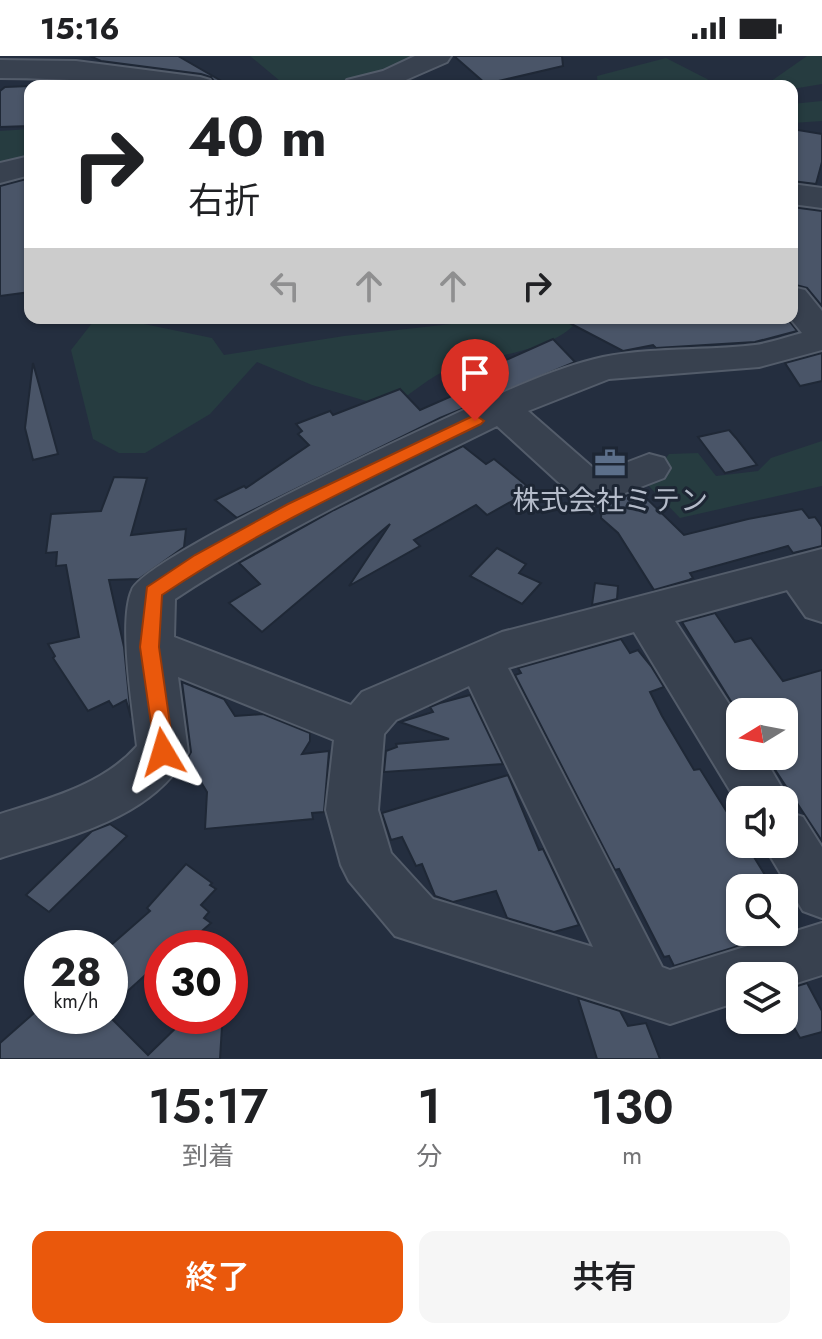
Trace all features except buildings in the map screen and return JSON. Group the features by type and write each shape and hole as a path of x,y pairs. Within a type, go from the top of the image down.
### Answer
{"street":[{"path":"381,80 437,56"},
{"path":"17,64 154,80"},
{"path":"0,173 24,167"},
{"path":"798,195 822,198"},
{"path":"0,836 75,812 126,785 155,764 163,752 150,647 153,592 201,560 294,508 501,408 607,368 759,356 822,336 798,306"},
{"path":"501,408 594,491 649,468"},
{"path":"814,580 645,612 502,650 379,706 360,729 352,810 368,865 415,918 670,997 822,949"},
{"path":"645,612 754,786"},
{"path":"150,647 360,729"},
{"path":"480,660 642,988"},
{"path":"798,855 822,894"}],"green space":[{"path":"250,56 425,56 385,76 367,80 279,80"},
{"path":"807,56 822,56 822,84 798,88 798,80 773,80"},
{"path":"666,58 708,80 597,80 597,76"},
{"path":"822,101 822,121 798,123 798,103"},
{"path":"24,129 24,162 0,166 0,131"},
{"path":"91,324 144,324 212,338 224,355 344,336 451,324 574,324 539,345 453,367 390,408 312,385 257,362 210,414 145,453 119,453 93,439 71,350"},
{"path":"822,441 822,486 680,518 646,483 669,454 698,453 716,476 758,471 771,458"}],"place":[{"name":"株式会社ミテン","path":"610,463"}],"route":[{"path":"163,752 150,647 153,592 201,560 294,508 475,421"}]}
